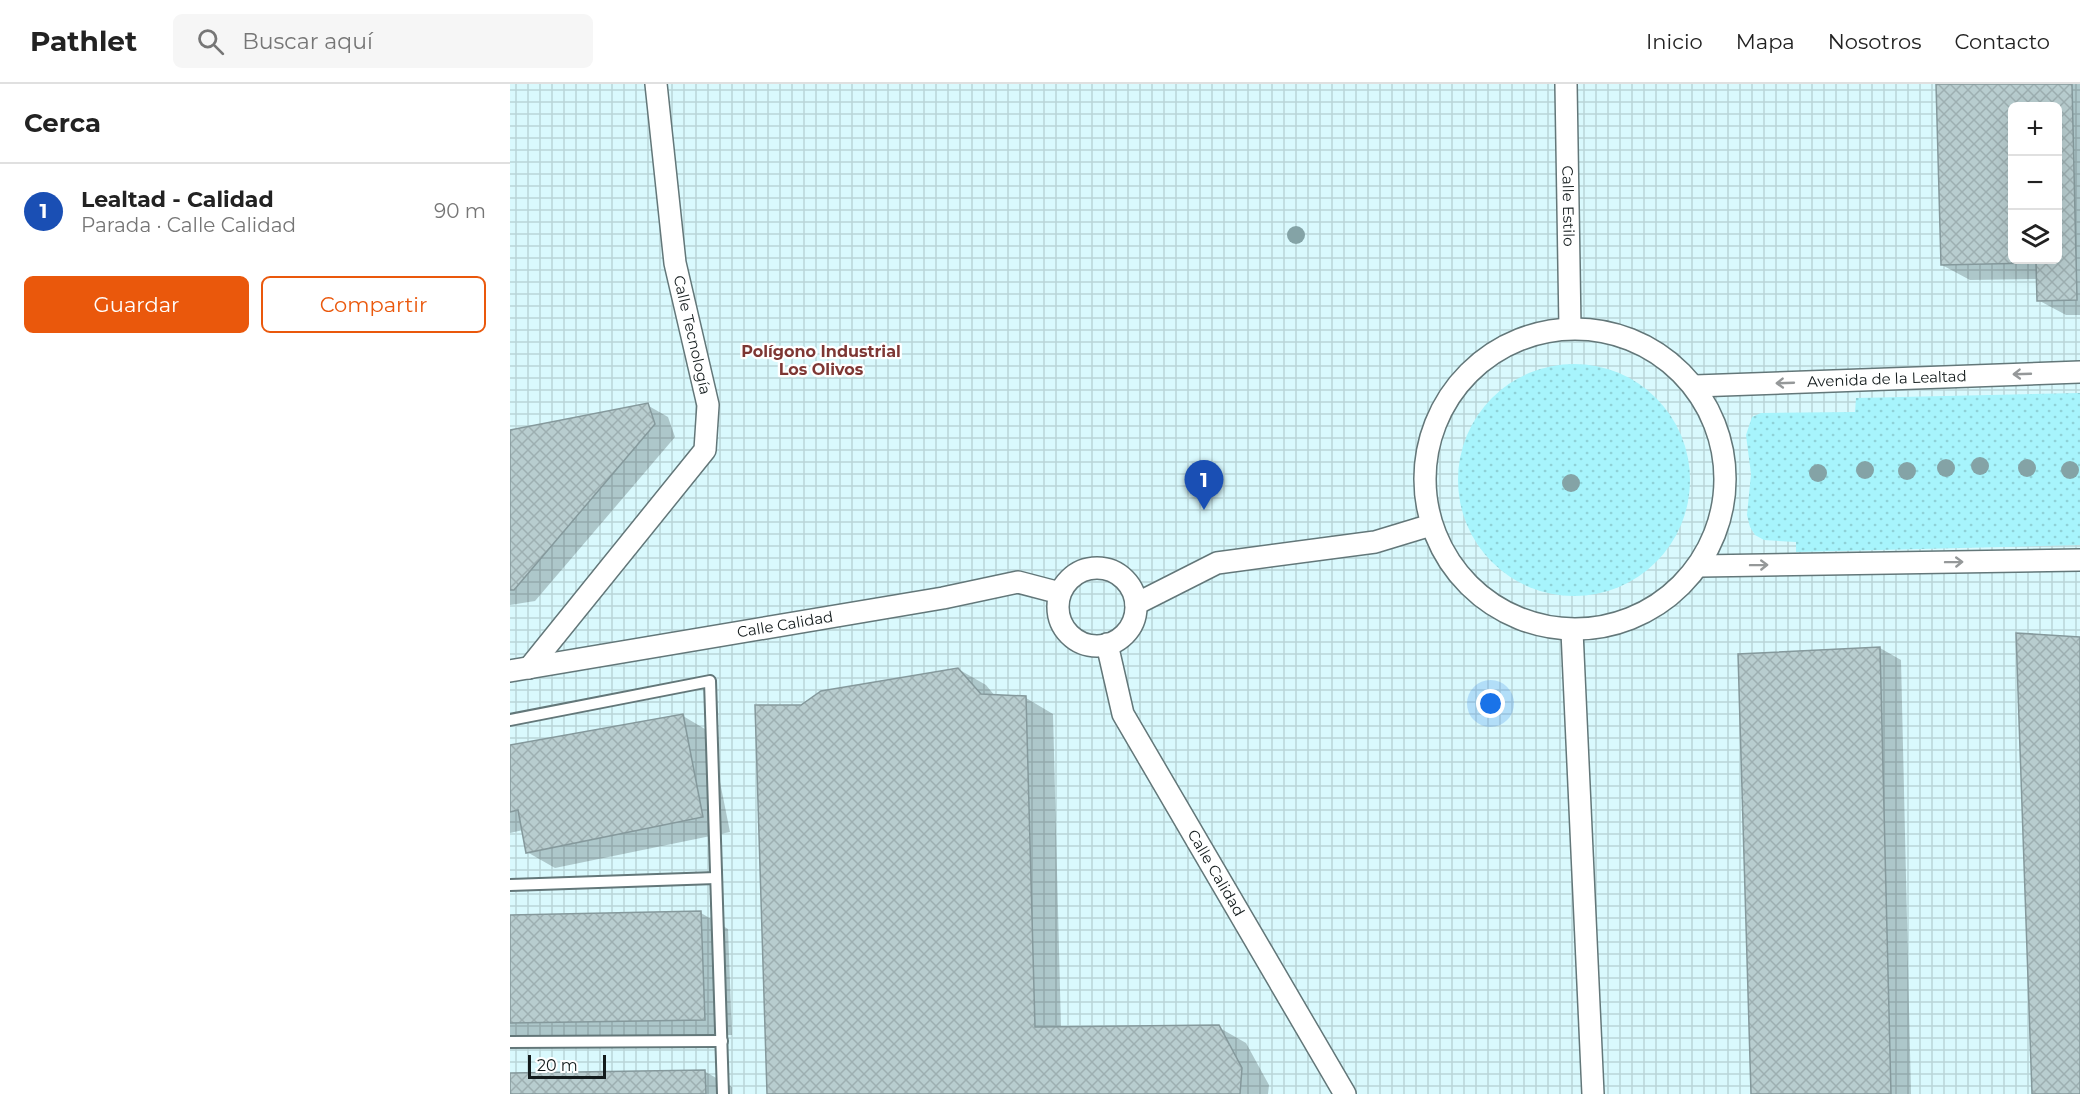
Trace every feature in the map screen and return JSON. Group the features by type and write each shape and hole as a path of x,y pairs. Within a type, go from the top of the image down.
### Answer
{"street":[{"name":"Calle Tecnología","path":"519,670 705,450 708,405 675,263 656,84"},
{"name":"Calle Estilo","path":"1566,84 1570,328"},
{"path":"1570,328 1618,334 1660,354 1695,386 1718,428 1727,475 1721,523 1700,566 1665,601 1621,624 1572,631 1526,622 1485,601 1452,567 1431,525 1423,479 1431,434 1451,392 1484,359 1525,337 1570,328"},
{"name":"Avenida de la Lealtad","path":"1695,386 2080,372"},
{"path":"1136,604 1217,563 1375,542 1431,525"},
{"path":"1700,566 2080,560"},
{"path":"1102,568 1115,572 1125,580 1136,604 1129,629 1119,639 1093,646 1080,642 1068,633 1060,621 1058,607 1060,593 1066,582 1077,573 1102,568"},
{"name":"Calle Calidad","path":"519,670 931,600 1018,582 1060,593"},
{"path":"1572,631 1593,1094"},
{"name":"Calle Calidad","path":"1107,644 1124,714 1345,1094"}],"lane":[{"path":"510,720 710,681 723,1094"},
{"path":"510,885 716,878"},
{"path":"510,1042 722,1041"}],"shaded area":[{"path":"510,84 2080,84 2080,1094 510,1094"},
{"path":"1574,364 1597,366 1629,378 1648,390 1664,406 1685,446 1690,480 1688,503 1676,535 1664,554 1648,570 1608,591 1574,596 1551,594 1519,582 1500,570 1484,554 1463,514 1458,480 1460,457 1472,425 1484,406 1500,390 1540,369"},
{"path":"2080,393 2080,545 1796,552 1796,542 1764,540 1755,535 1750,527 1747,515 1751,474 1746,435 1752,417 1761,413 1855,412 1856,398"}],"building":[{"path":"1936,84 2072,84 2077,300 2037,301 2036,264 2062,264 2062,102 2008,102 2008,264 1941,265"},
{"path":"648,403 655,424 514,590 510,590 510,430"},
{"path":"2016,633 2080,637 2080,1094 2032,1094"},
{"path":"1880,647 1891,1094 1751,1094 1738,654"},
{"path":"958,668 981,694 1026,696 1035,1027 1219,1025 1242,1068 1240,1094 767,1094 755,705 801,705 821,691"},
{"path":"683,714 703,817 526,853 518,810 510,812 510,745"},
{"path":"701,911 705,1020 510,1023 510,915"},
{"path":"705,1070 706,1094 510,1094 510,1073"}],"place":[{"name":"Lealtad - Calidad","path":"1204,510"}],"district":[{"name":"Polígono Industrial Los Olivos","path":"821,360"}]}
